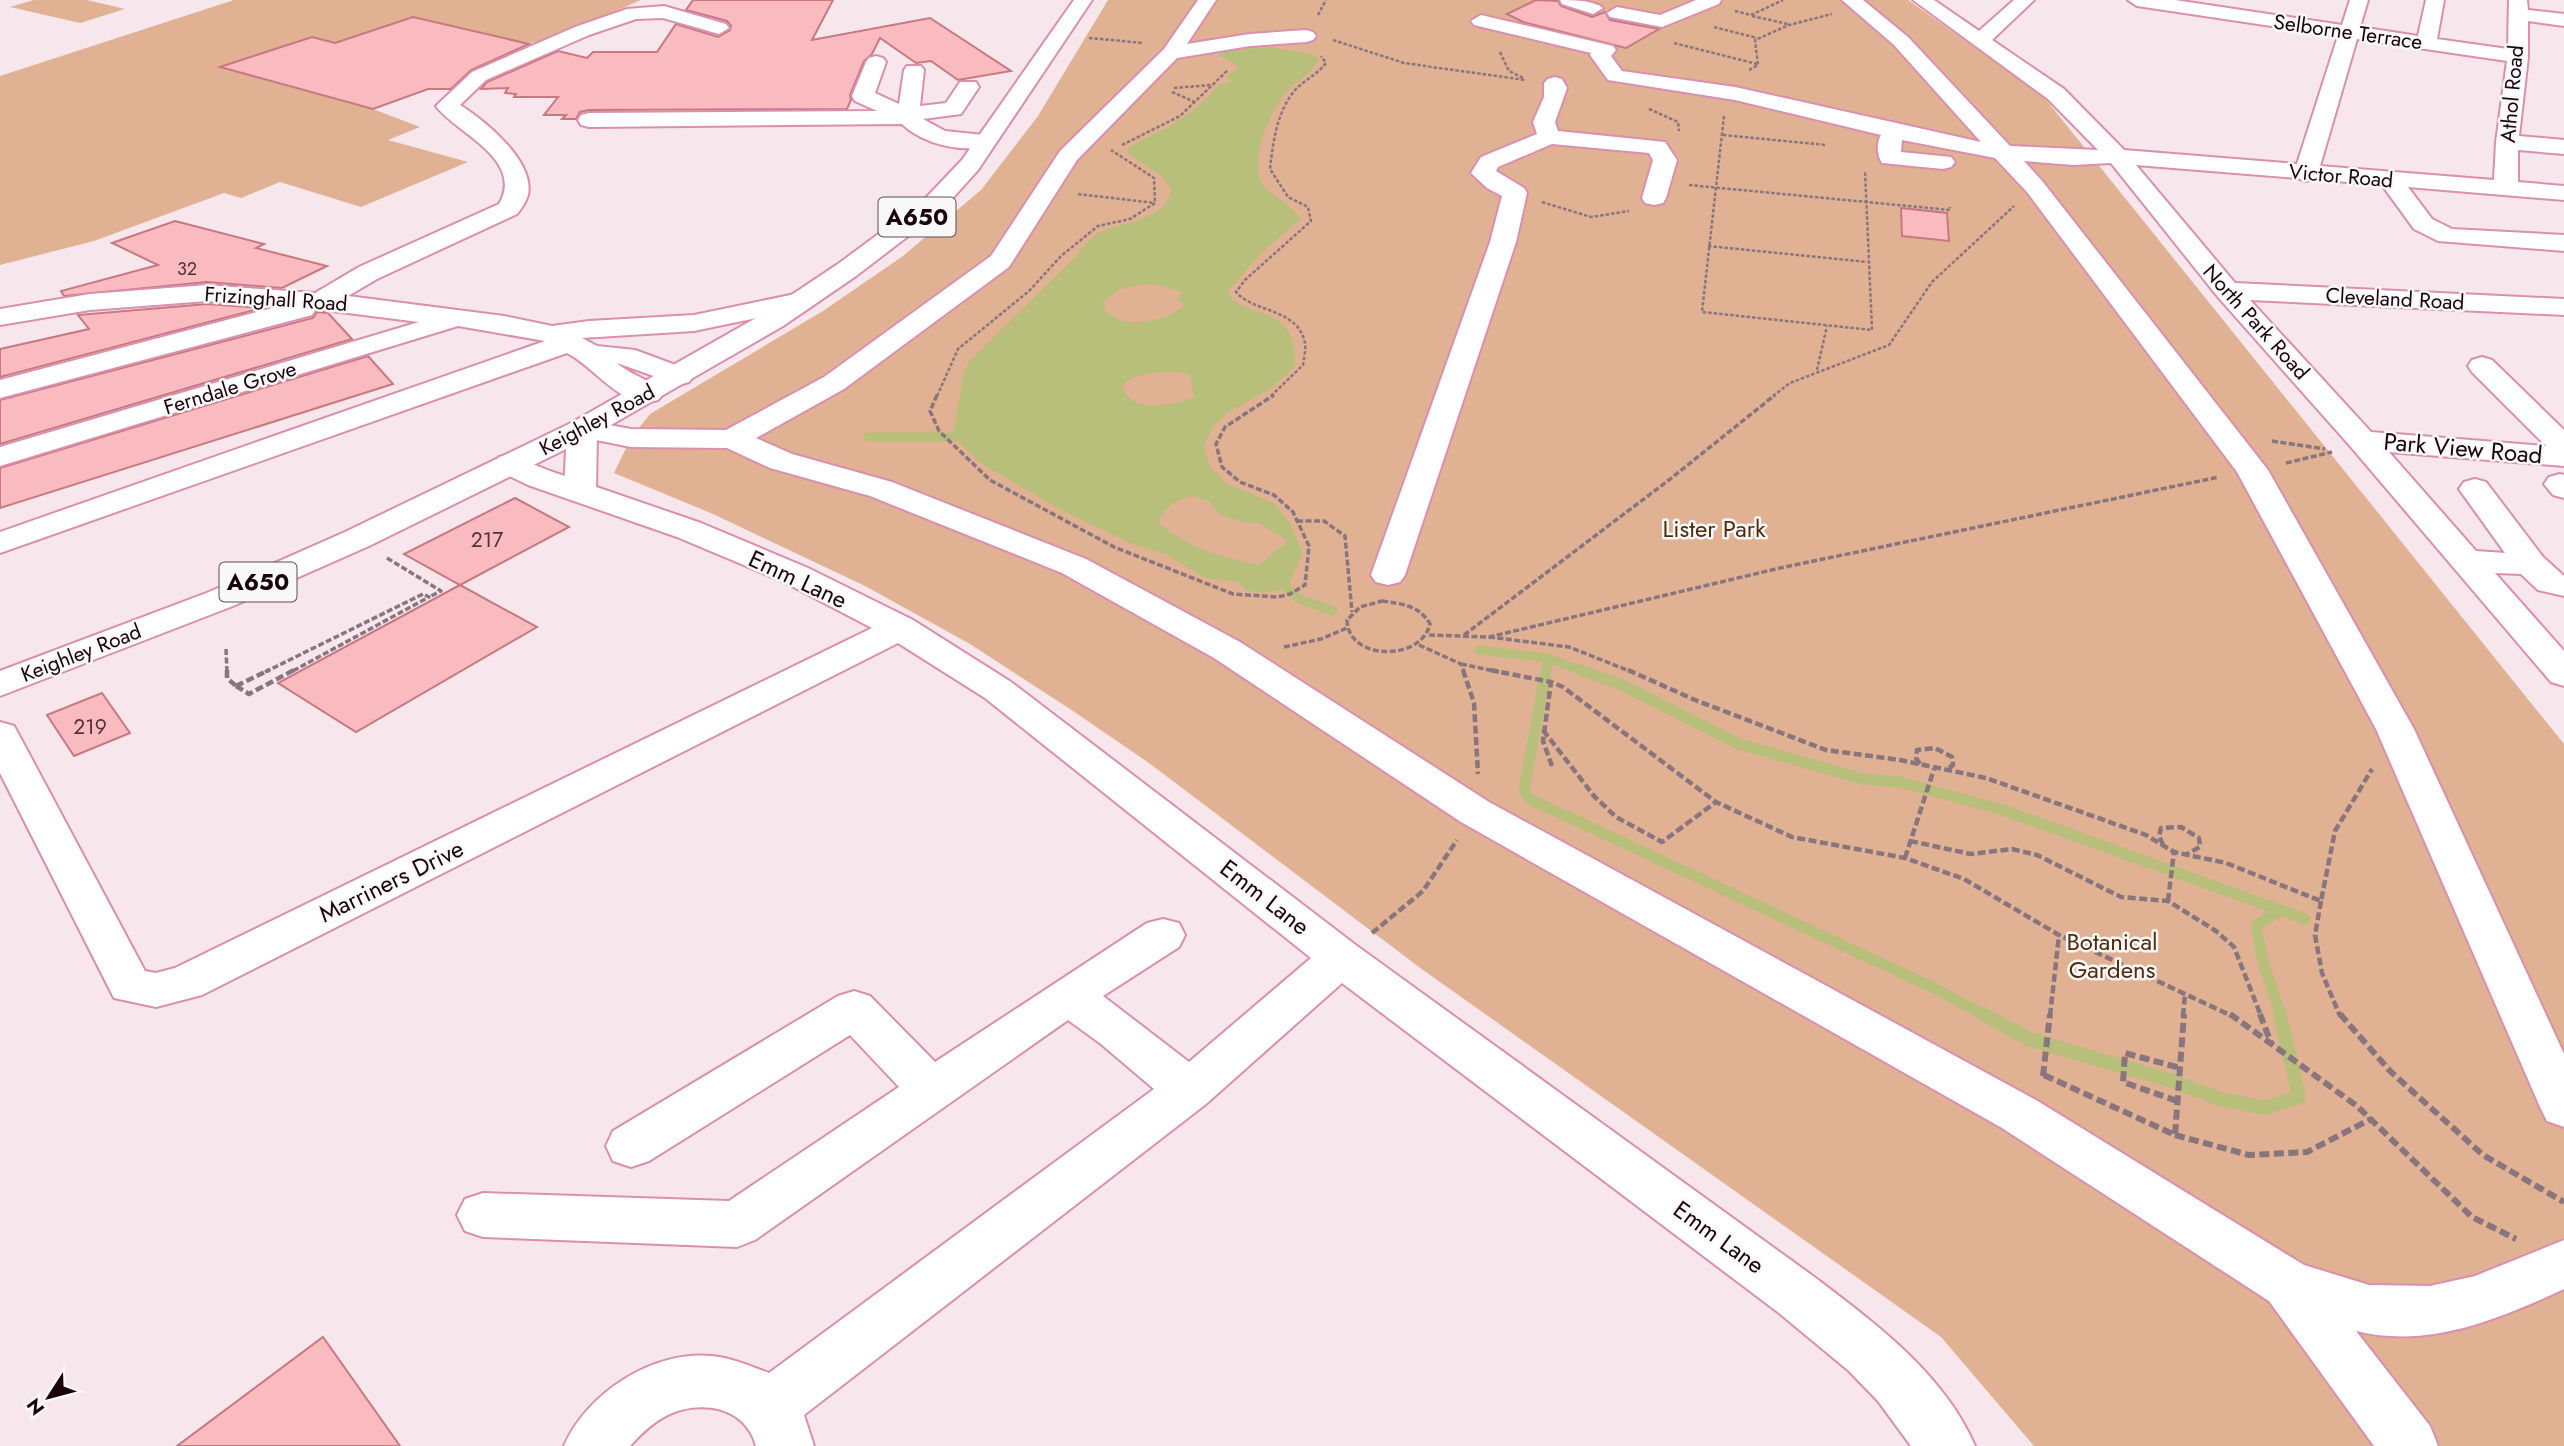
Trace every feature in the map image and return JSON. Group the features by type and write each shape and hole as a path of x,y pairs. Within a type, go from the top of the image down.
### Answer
{"main road":[{"name":"Keighley Road","path":"0,684 221,599 357,539 648,394 800,302 932,206 970,165 1083,0"},
{"path":"732,439 834,383 999,261 1068,156 1183,48 1207,0"},
{"path":"1569,0 1593,8"},
{"name":"North Park Road","path":"1922,0 2056,94 2118,156 2227,291 2362,440 2564,674"},
{"path":"1978,38 1984,36 2025,0"},
{"name":"Selborne Terrace","path":"2137,0 2518,57"},
{"path":"2306,174 2359,0"},
{"path":"2426,44 2435,0"},
{"path":"1617,13 1662,21 1707,2"},
{"path":"1504,7 1481,21 1606,50 1600,55 1615,76"},
{"path":"1860,7 1901,41 1999,151 2035,187 2239,455 2395,729 2564,1107"},
{"path":"2518,7 2564,20"},
{"name":"Athol Road","path":"2506,189 2507,142 2518,57 2518,7"},
{"path":"0,389 325,301 368,273 508,209 516,195 514,175 496,146 472,122 447,106 479,76 582,31 634,13 664,12 719,28"},
{"path":"1183,48 1250,40 1311,44"},
{"path":"876,61 863,96 908,117 920,131 940,139 985,141"},
{"path":"908,117 914,70"},
{"name":"Victor Road","path":"1615,76 1745,87 1897,131 1999,151 2086,159 2118,156 2306,174 2564,193"},
{"path":"1549,137 1544,122 1555,96 1555,83"},
{"path":"589,120 908,117 927,111 953,109 968,87"},
{"path":"1897,131 1889,139 1890,158 1943,162"},
{"path":"1388,575 1503,242 1515,193 1495,183 1483,173 1489,162 1549,137 1657,147 1665,160 1654,198"},
{"path":"2507,142 2564,147"},
{"path":"2390,180 2423,224 2447,236 2564,243"},
{"name":"Cleveland Road","path":"2227,291 2564,307"},
{"name":"Frizinghall Road","path":"0,317 90,302 206,293 325,301 504,324 625,356 679,376"},
{"name":"Frizinghall Road","path":"569,343 589,329 694,323 800,302"},
{"name":"Ferndale Grove","path":"0,457 460,318"},
{"path":"0,543 569,343 618,380 648,394"},
{"path":"2482,366 2564,447"},
{"path":"580,492 582,429 631,438 732,439 781,461 881,489 1074,566 1227,650 1475,812 2019,1114 2288,1284 2378,1311 2428,1312 2492,1296 2564,1264"},
{"name":"Park View Road","path":"2362,440 2563,477"},
{"name":"Emm Lane","path":"510,464 689,530 796,575 900,628 998,690 1341,958 1819,1312 1869,1353 1898,1382 1946,1446"},
{"path":"2475,489 2532,564 2550,583 2564,586"},
{"path":"2467,561 2532,564"},
{"name":"Marriners Drive","path":"0,734 130,986 156,990 186,983 900,628"},
{"path":"483,1215 737,1224 1068,996 1163,935"},
{"path":"593,1446 613,1421 645,1398 680,1384 715,1381 746,1388 777,1426 1189,1090 1341,958"},
{"path":"1068,996 1118,1031 1189,1090"},
{"path":"632,1146 855,1009 932,1090"},
{"path":"2288,1284 2409,1446"}],"path":[{"path":"1751,15 1783,0"},
{"path":"1707,2 1790,25"},
{"path":"1758,65 1755,40 1790,25 1860,7"},
{"path":"1749,36 1759,38"},
{"path":"1086,38 1183,48 1213,55 1213,59 1227,62 1231,68 1210,85 1197,103 1170,122 1111,150 1154,178 1155,203"},
{"path":"1664,40 1758,65"},
{"path":"1311,44 1341,42 1404,63 1527,80 1509,71 1497,47"},
{"path":"1155,203 1130,219 1098,226 958,349 930,411 939,431 990,480 1114,547 1233,594 1278,597 1290,594 1305,585 1309,546 1293,512 1274,495 1240,482 1222,467 1216,444 1225,426 1275,394 1304,365 1305,342 1292,321 1268,308 1243,300 1236,292 1245,280 1311,221 1308,207 1288,197 1270,169 1275,131 1293,93 1326,63 1311,44"},
{"path":"1745,87 1734,77 1758,65"},
{"path":"1615,76 1639,104 1678,122 1679,143 1657,147"},
{"path":"1164,89 1197,103"},
{"path":"1826,145 1723,135 1702,312 1872,330 1867,262 1865,162"},
{"path":"1463,635 1669,480 1790,383 1889,345 1932,282 2035,187"},
{"path":"1718,188 1909,204 1950,210 1950,207"},
{"path":"1039,199 1083,193 1155,203"},
{"path":"1515,193 1591,217 1623,214 1654,198"},
{"path":"1708,246 1867,262"},
{"path":"1817,371 1828,335 1826,326"},
{"path":"1489,637 2239,455 2337,451 2239,455"},
{"path":"1297,521 1324,521 1345,536 1352,613 1347,628 1350,636 1358,643 1382,651 1408,649 1419,645 1429,635 1431,626 1428,618 1409,605 1382,601 1370,603 1352,613"},
{"path":"226,649 227,678 249,694 441,592 357,539"},
{"path":"236,686 423,594 429,597"},
{"path":"354,628 363,633"},
{"path":"1227,650 1283,647 1321,639 1347,628"},
{"path":"1429,635 1489,637 1569,647 1695,700 1826,750 1986,778 2146,835 2174,852 2226,863 2321,901"},
{"path":"1419,645 1461,664 1547,681 1563,687 1716,803 1792,837 1905,858 1964,879 2059,934 2228,1013 2357,1107 2472,1217 2518,1240"},
{"path":"293,658 303,665"},
{"path":"1341,958 1423,891 1475,812 1479,758 1474,703 1461,664"},
{"path":"1547,681 1542,730 1552,766"},
{"path":"2395,729 2335,831 2315,935 2322,973 2342,1020 2390,1071 2483,1155 2564,1202"},
{"path":"1542,730 1594,796 1616,817 1662,842 1716,803"},
{"path":"1920,765 1916,758 1917,750 1926,746 1940,748 1952,757 1954,765 1945,771"},
{"path":"1905,858 1934,769"},
{"path":"2164,846 2159,836 2161,828 2171,824 2186,827 2199,838 2200,847 2186,855"},
{"path":"1910,841 1971,854 2012,849 2038,855 2121,897 2168,901 2216,931 2234,947 2271,1045"},
{"path":"2168,901 2174,852"},
{"path":"2047,1050 2059,934"},
{"path":"2175,1135 2185,994"},
{"path":"2178,1101 2123,1082 2125,1053 2180,1068"},
{"path":"2044,1075 2175,1135 2249,1155 2307,1152 2371,1119"}],"green space":[{"path":"34,0 87,0 125,9 80,23 10,7"},
{"path":"234,0 641,0 545,42 526,43 413,17 334,43 222,67 373,109 420,127 388,140 468,162 361,207 280,182 241,198 224,193 94,241 0,265 0,76"},
{"name":"Lister Park","path":"1108,0 1908,0 2043,96 2564,744 2564,1446 2034,1446 1941,1337 1423,970 1149,763 970,644 865,586 713,514 614,473 631,438 650,414 823,311 903,256 981,190 1038,116"}],"shaded area":[{"path":"1269,47 1312,54 1319,58 1313,69 1289,88 1279,101 1263,136 1258,162 1262,183 1301,219 1263,251 1228,291 1233,301 1270,316 1286,328 1294,349 1295,367 1270,389 1230,411 1214,425 1204,445 1209,466 1226,483 1274,503 1289,522 1303,553 1287,588 1263,593 1247,590 1238,582 1206,578 1165,554 1135,545 1061,510 981,463 953,437 963,375 969,362 1091,238 1103,231 1144,218 1166,205 1172,190 1163,177 1127,153 1130,146 1189,113 1219,84 1231,83 1227,75 1237,70 1236,64 1218,55 1224,51","holes":["1152,284 1182,293 1178,299 1185,305 1166,317 1142,322 1124,321 1106,312 1103,303 1114,293 1131,286","1174,371 1190,375 1194,397 1154,406 1135,402 1122,386 1127,381 1146,374","1193,496 1209,501 1220,514 1244,523 1259,523 1288,541 1259,565 1218,555 1181,539 1158,523 1168,508"]}],"building":[{"path":"693,0 833,0 812,40 930,18 1011,71 958,80 931,61 916,63 880,38 872,54 864,61 847,109 589,110 580,112 576,119 562,119 566,115 544,115 558,97 514,97 516,94 505,93 508,88 481,89 487,82 558,51 587,58 593,52 657,52 676,24 718,37 730,30 731,26 727,21 686,10"},
{"path":"1536,0 1558,1 1561,6 1592,17 1605,12 1610,20 1659,29 1626,48 1523,22 1507,14"},
{"path":"413,17 529,44 471,70 451,89 428,89 373,109 220,67 312,37 335,43"},
{"path":"1901,208 1947,213 1949,241 1902,236"},
{"path":"175,221 264,244 256,248 327,266 282,288 207,282 64,296 61,291 158,265 112,243"},
{"path":"207,304 262,308 0,377 0,349 89,329 78,315"},
{"path":"317,312 328,313 352,339 0,444 0,400 313,318"},
{"path":"368,356 393,384 0,508 0,468"},
{"path":"515,498 569,527 460,585 404,554"},
{"path":"460,585 537,627 356,732 278,683"},
{"path":"102,693 130,733 74,756 47,715"},
{"path":"323,1337 400,1446 177,1446"}],"waterway":[{"path":"868,437 953,437"},
{"path":"1287,588 1299,599 1333,611"},
{"path":"1479,650 1548,658"},
{"path":"1546,672 1548,658"},
{"path":"1548,658 1585,672"},
{"path":"1546,670 1524,790 1530,799 1936,989 1986,1016"},
{"path":"1580,670 1622,685 1739,744 1863,779 1900,782 2003,810 2281,910"},
{"path":"2281,910 2305,919"},
{"path":"2281,910 2256,926 2263,961 2281,1016"},
{"path":"1983,1014 2029,1039 2172,1081 2220,1099 2265,1108 2299,1097 2280,1014"}],"park label":[{"name":"Botanical Gardens","path":"2112,955"}]}
